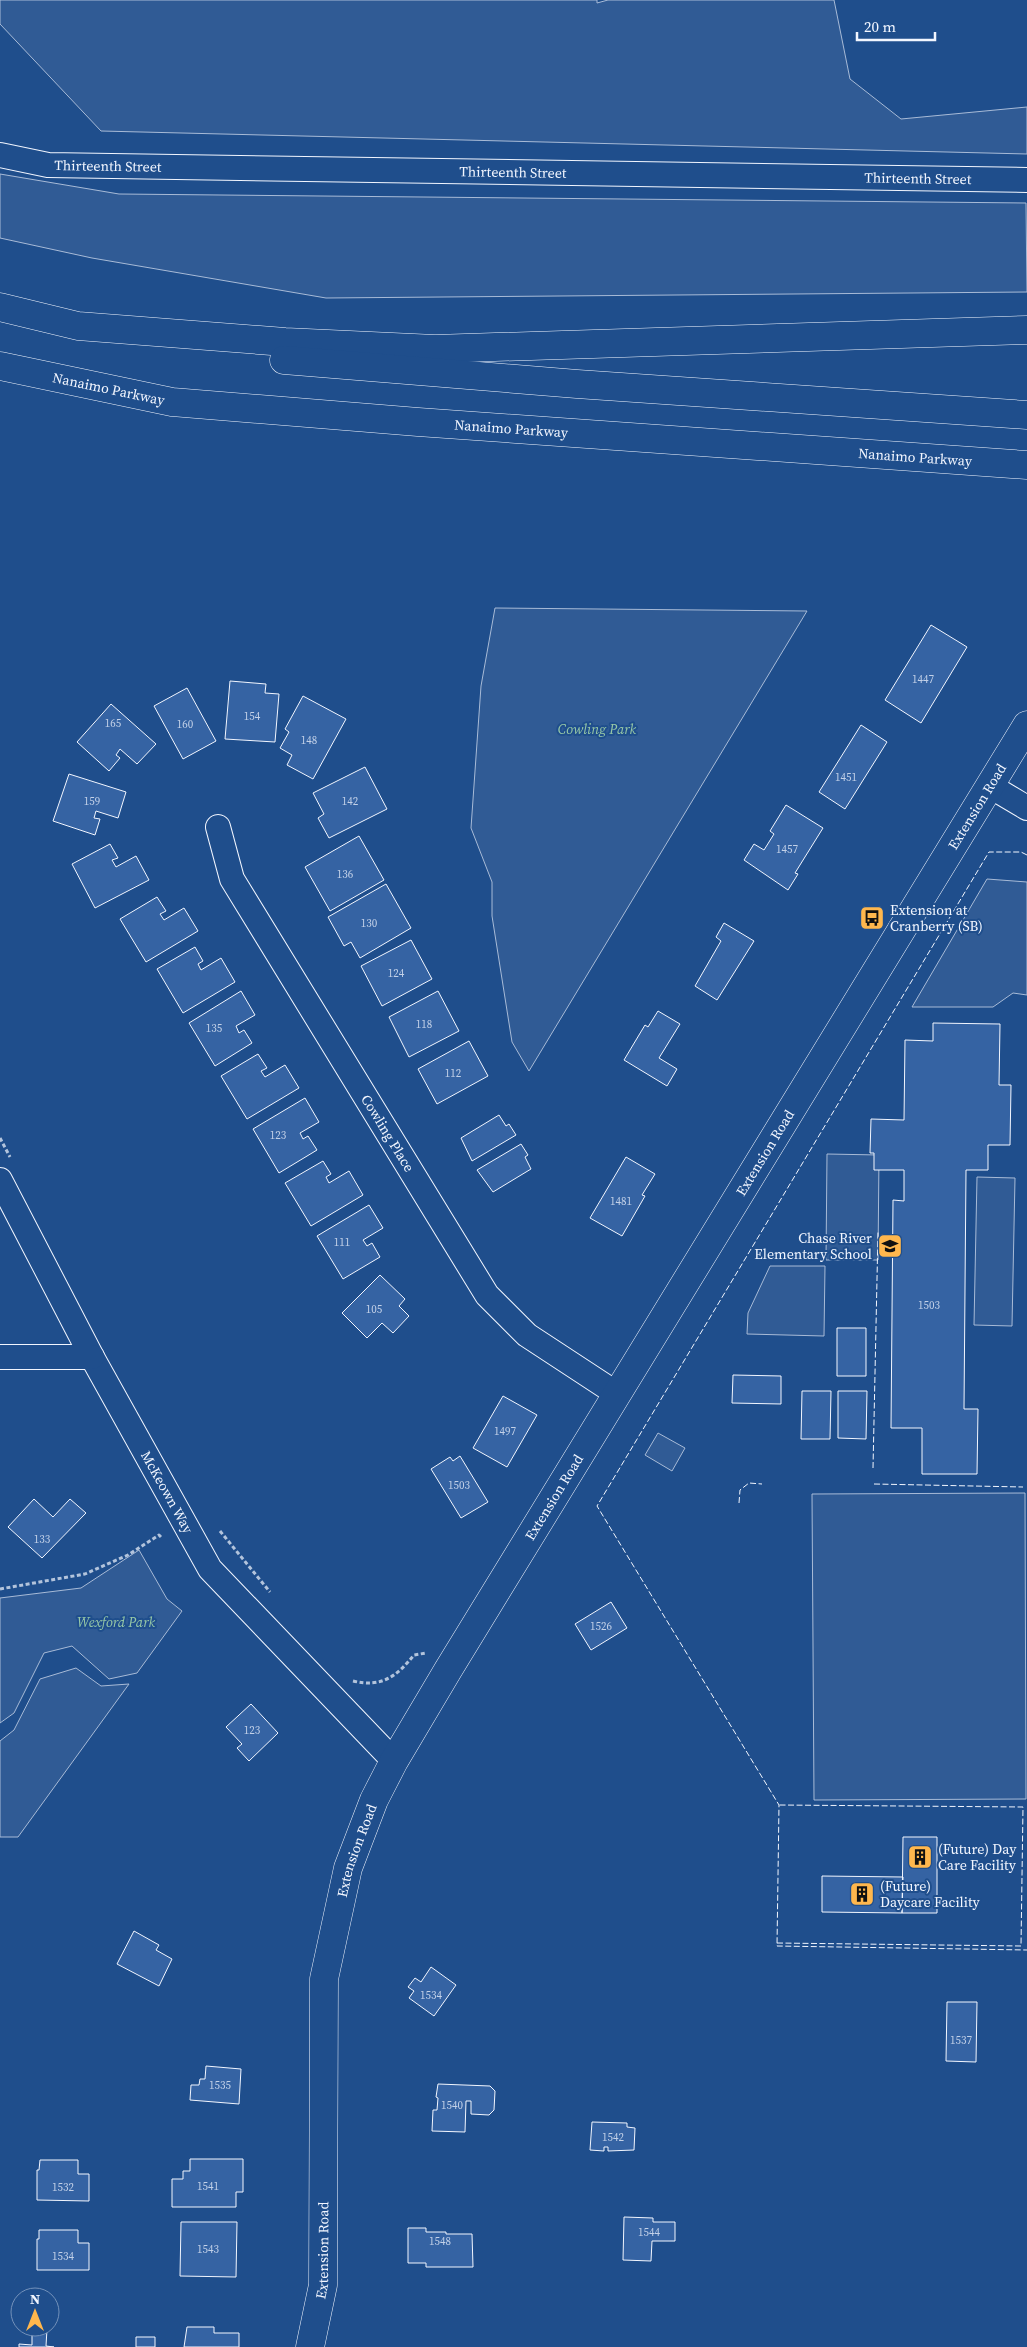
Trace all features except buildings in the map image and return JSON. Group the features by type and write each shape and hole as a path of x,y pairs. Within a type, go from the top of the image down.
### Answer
{"main road":[{"path":"0,307 155,343 237,355 346,366 1027,415"},
{"path":"78,326 285,342 436,349 1027,330"},
{"name":"Nanaimo Parkway","path":"0,366 172,402 428,423 1027,465"},
{"name":"Extension Road","path":"310,2347 323,2285 324,1979 348,1868 374,1800 448,1670 1027,725"}],"street":[{"name":"Thirteenth Street","path":"0,155 58,165 1027,180"},
{"path":"990,786 1027,808"},
{"name":"Cowling Place","path":"218,827 232,879 487,1295 527,1335 617,1394"},
{"name":"McKeown Way","path":"0,1180 92,1357 210,1569 394,1762"},
{"path":"0,1357 92,1357"}],"path":[{"path":"215,1523 274,1597"},
{"path":"0,1589 85,1574 128,1555 159,1534 170,1549 196,1544"},
{"path":"350,1680 373,1684 392,1677 414,1655 428,1653"}],"shaded area":[{"path":"0,0 597,0 597,3 608,0 834,0 850,79 901,119 1027,107 1027,154 101,131 0,24"},
{"path":"0,174 119,194 1026,203 1027,292 326,298 92,258 0,238"},
{"name":"Cowling Park","path":"495,608 807,611 529,1071 512,1042 492,916 492,882 471,828 481,686"},
{"path":"987,879 1027,882 1027,995 1013,993 993,1007 912,1007"},
{"path":"827,1154 879,1155 878,1260 826,1260"},
{"path":"977,1177 1015,1178 1012,1326 974,1325"},
{"path":"770,1266 825,1266 824,1336 747,1334 748,1313"},
{"path":"658,1433 685,1448 672,1471 645,1455"},
{"path":"1025,1493 1026,1799 814,1800 812,1494"},
{"name":"Wexford Park","path":"139,1550 167,1599 182,1611 137,1673 109,1679 72,1646 44,1653 14,1713 0,1723 0,1598 81,1588"},
{"name":"Wexford Park","path":"76,1668 101,1686 129,1684 18,1837 0,1837 0,1741 14,1730 40,1679"}],"fence":[{"path":"1027,855 1021,852 989,852 597,1506 779,1805 777,1946 1027,1950"},
{"path":"873,1468 878,1232"},
{"path":"739,1503 740,1490 749,1483 762,1484"},
{"path":"874,1484 1023,1487"},
{"path":"777,1943 1021,1946 1023,1807 779,1805"}],"place":[{"name":"Extension at Cranberry (SB)","path":"872,918"},
{"name":"Chase River Elementary School","path":"890,1246"},
{"name":"(Future) Day Care Facility","path":"920,1857"},
{"name":"(Future) Daycare Facility","path":"862,1894"}]}
